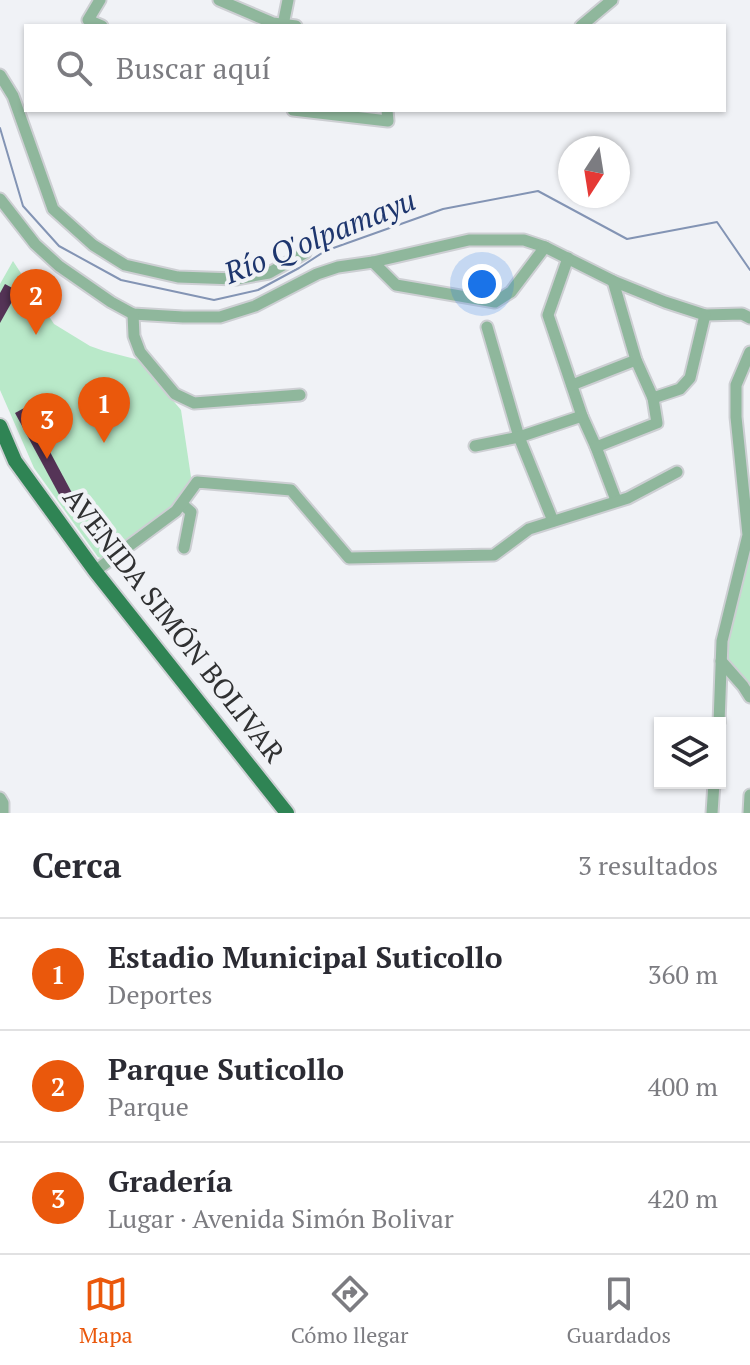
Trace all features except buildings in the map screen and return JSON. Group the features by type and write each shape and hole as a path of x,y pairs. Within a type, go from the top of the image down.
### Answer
{"main road":[{"name":"AVENIDA SIMÓN BOLIVAR","path":"0,426 15,461 95,571 287,813"}],"street":[{"path":"97,24 88,20 100,0"},
{"path":"219,0 282,24"},
{"path":"288,0 290,24"},
{"path":"583,24 612,0"},
{"path":"247,24 251,14"},
{"path":"0,75 13,96 53,209 93,245 125,265 178,277 236,279 269,273 305,253"},
{"path":"310,112 388,121 387,112"},
{"path":"0,199 35,244 59,266 133,314 220,317 255,306 317,274 338,267 469,240 524,240 665,302 705,315 742,314 750,318"},
{"path":"373,262 396,285 495,302 511,292 545,247"},
{"path":"568,258 548,315 582,416 616,500"},
{"path":"596,447 657,423 653,398 636,360 613,281"},
{"path":"133,314 134,336 140,352 175,394 194,403 300,395"},
{"path":"653,398 680,389 690,378 705,315"},
{"path":"487,327 519,437 553,521"},
{"path":"719,717 722,641 748,535 736,417 736,385 750,352"},
{"path":"572,385 636,360"},
{"path":"475,446 519,437 582,416"},
{"path":"95,571 176,511 197,482 291,490 349,558 494,555 529,529 628,498 677,472"},
{"path":"182,504 191,512 184,548"},
{"path":"721,661 750,697"},
{"path":"712,813 714,789"},
{"path":"749,813 750,795"},
{"path":"0,798 3,813"}],"green space":[{"path":"13,261 54,324 90,346 139,360 181,410 191,477 186,494 171,509 103,559 98,557 34,468 0,390 0,284"},
{"path":"750,551 750,685 727,659 728,641"}],"waterway":[{"name":"Río Q'olpamayu","path":"0,128 23,206 59,246 121,280 214,300 258,290 325,251 443,209 538,191 627,239 717,222 750,270"}],"place":[{"name":"Parque Suticollo","path":"36,335"},
{"name":"Estadio Municipal Suticollo","path":"104,443"},
{"name":"Gradería","path":"47,459"}]}
